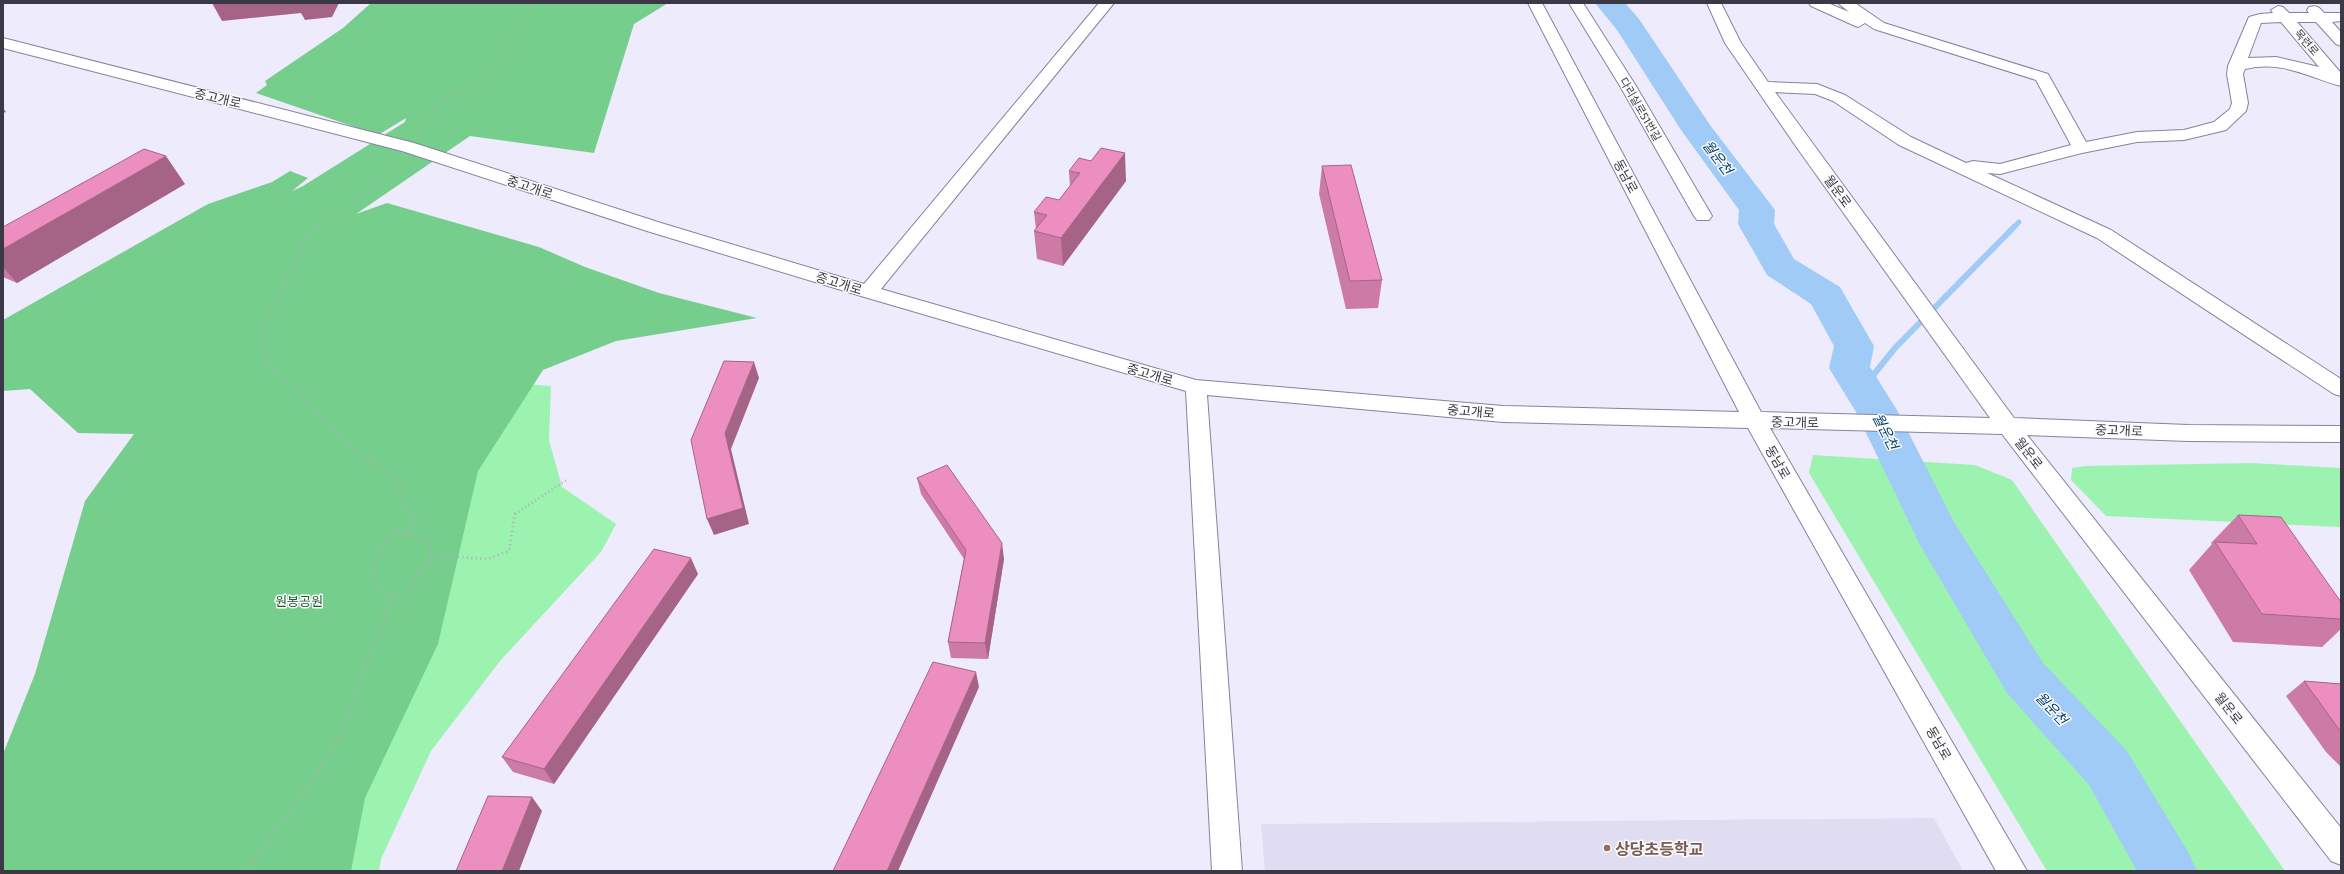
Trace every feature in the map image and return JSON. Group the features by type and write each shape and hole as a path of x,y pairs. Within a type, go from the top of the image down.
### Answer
{"street":[{"path":"868,292 1107,3"},
{"name":"동남로","path":"1535,3 1755,421 2012,871"},
{"name":"다리실로51번길","path":"1576,3 1628,86 1703,216"},
{"name":"월운로","path":"1714,3 1733,43 2008,426 2341,851"},
{"path":"1816,3 1859,22"},
{"path":"1845,3 1879,26 2042,77 2081,148"},
{"name":"목련로","path":"2273,3 2341,82"},
{"path":"2308,3 2341,41"},
{"path":"1958,164 2000,169 2081,148 2137,137 2184,135 2220,126 2238,111 2240,103 2235,84 2236,66 2254,20 2260,18 2341,16"},
{"name":"중고개로","path":"3,43 408,147 654,227 868,292 1196,387 1503,414 2008,426 2188,433 2341,434"},
{"path":"2236,66 2259,60 2277,62 2313,70 2341,82"},
{"path":"1764,87 1816,89 1840,98 1905,141 1958,164 2104,234 2218,307 2341,389"},
{"path":"1196,387 1227,871"}],"path":[{"path":"407,534 413,517 400,499 400,481 350,447 323,421 296,387 265,363 266,322 310,232 358,201 408,147 436,107 478,80 503,51 535,3"},
{"path":"431,555 487,559 509,551 515,512 568,479"},
{"path":"247,871 316,775 342,732 392,597 406,591 431,562 431,547 417,536 395,532 380,546 372,572 378,587 392,597"}],"shaded area":[{"name":"상당초등학교","path":"1934,818 1963,871 1265,871 1261,824"}],"green space":[{"path":"371,3 668,3 634,24 594,153 470,136 356,214 387,203 539,247 585,267 659,293 757,318 616,341 543,370 478,471 438,644 365,798 351,871 3,871 3,754 35,674 85,501 134,434 78,433 30,389 3,391 3,320 208,204 272,182 290,171 308,178 292,191 303,186 405,122 406,118 378,135 256,93 267,85 265,81 343,28"},
{"name":"원봉공원","path":"482,381 551,386 549,440 562,487 616,524 601,552 500,661 431,751 381,859 379,871 3,871"},
{"path":"1813,455 1975,465 2012,480 2285,871 2047,871 1809,473"},
{"path":"2252,463 2341,468 2341,527 2106,516 2071,480 2072,468 2085,466"}],"building":[{"path":"1101,148 1125,153 1061,238 1034,231 1047,215 1034,212 1046,197 1059,200 1080,173 1069,171 1079,158 1091,161"},
{"path":"144,149 166,156 3,249 3,227"},
{"path":"1351,165 1382,280 1350,281 1322,166"},
{"path":"724,361 754,362 725,433 743,508 707,519 691,440"},
{"path":"947,465 1002,543 985,643 948,642 966,550 917,478"},
{"path":"2238,515 2281,517 2341,602 2341,619 2262,614 2215,542 2257,544"},
{"path":"654,549 691,558 544,769 502,757"},
{"path":"933,662 976,672 887,871 833,871"},
{"path":"2304,681 2341,684 2341,732"},
{"path":"488,796 532,797 502,871 456,871"}],"waterway":[{"name":"월운천","path":"1609,3 1629,25 1697,130 1757,210 1756,224 1780,267 1826,296 1854,346 1849,368 1876,410 1936,532 2025,678 2108,768 2168,871"},
{"path":"2014,227 2019,222"},
{"path":"1862,389 1895,348 2014,227"}],"place":[{"name":"상당초등학교","path":"1607,848"}]}
